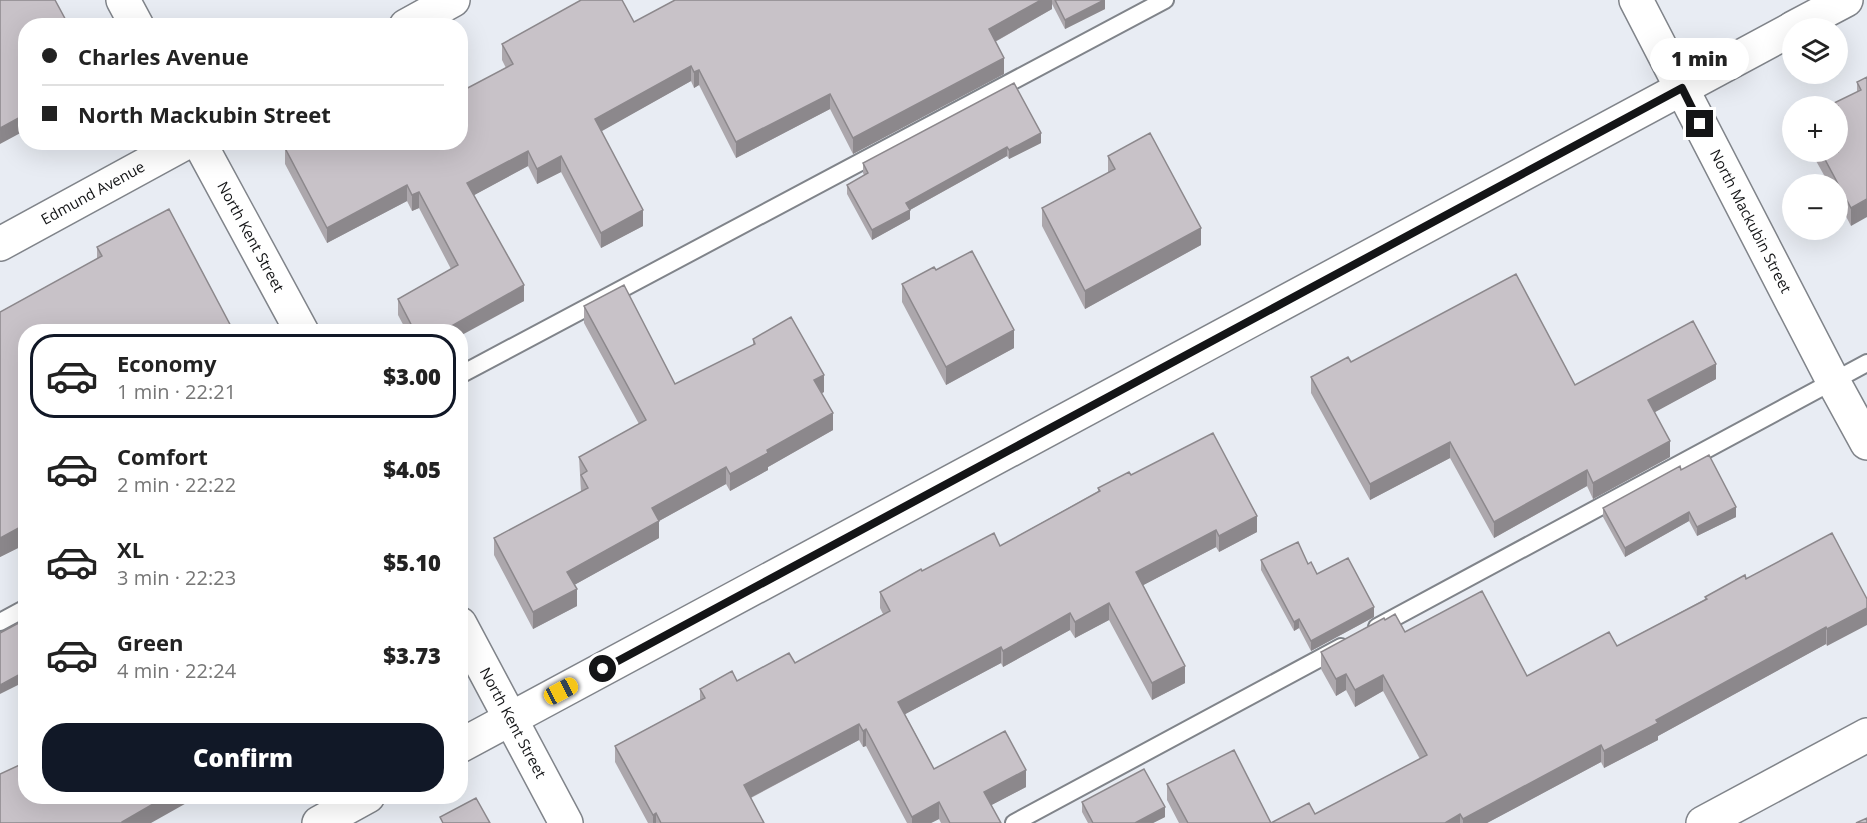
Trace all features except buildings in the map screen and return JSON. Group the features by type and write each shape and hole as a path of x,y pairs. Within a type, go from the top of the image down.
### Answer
{"street":[{"path":"123,0 133,18"},
{"path":"420,18 453,0"},
{"name":"North Mackubin Street","path":"1636,0 1867,443"},
{"path":"1813,18 1846,0"},
{"path":"468,742 1782,35"},
{"name":"Edmund Avenue","path":"0,244 172,150"},
{"name":"North Kent Street","path":"203,150 298,324"},
{"name":"North Kent Street","path":"468,639 566,823"},
{"path":"1703,823 1867,735"},
{"path":"319,823 353,804"}],"lane":[{"path":"468,371 1165,0"},
{"path":"1014,823 1867,363"},
{"path":"0,622 18,612"}],"route":[{"path":"603,669 1682,88 1700,124"}]}
